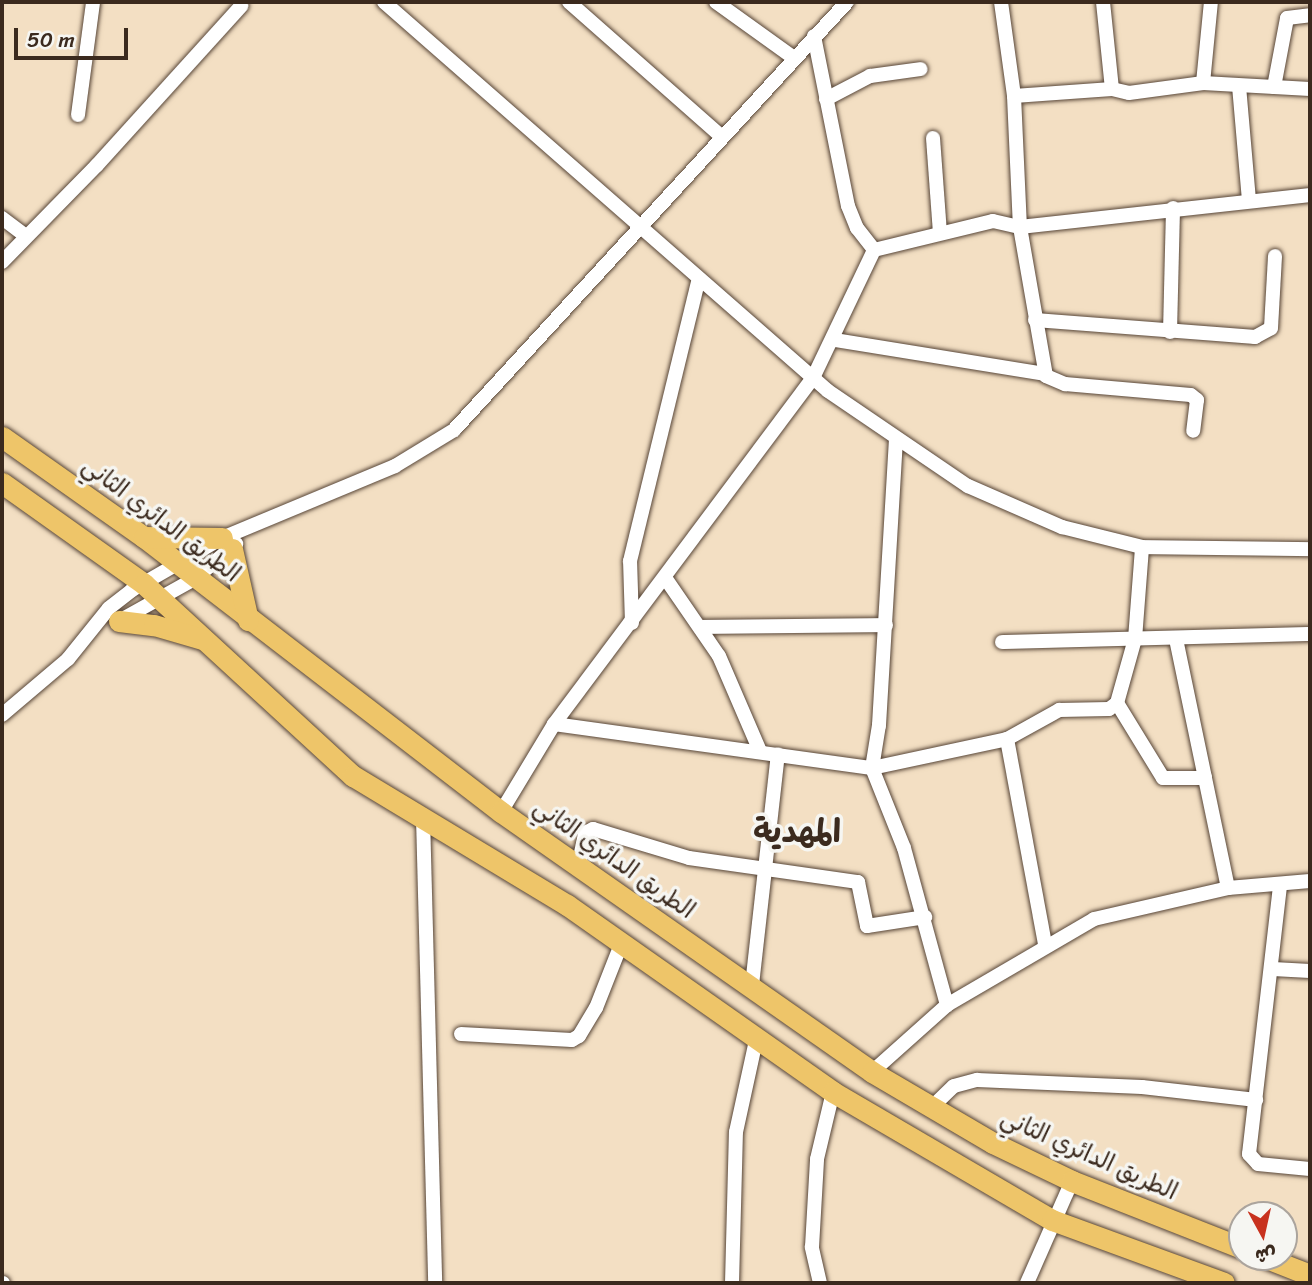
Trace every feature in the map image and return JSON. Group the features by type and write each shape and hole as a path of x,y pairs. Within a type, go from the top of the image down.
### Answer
{"main road":[{"name":"الطريق الدائري الثاني","path":"2,437 144,537 194,579 500,812 752,985 872,1072 1072,1181 1228,1242"},
{"path":"2,483 151,590 353,776 424,817 622,942 756,1040 833,1092 1052,1220 1224,1283"},
{"path":"144,537 232,540 248,620"},
{"path":"119,621 154,625 209,641"}],"street":[{"path":"78,115 93,2"},
{"path":"384,2 813,378 896,439 968,486 1016,510 1062,527 1142,547 1310,549"},
{"path":"718,2 794,58"},
{"path":"93,631 119,621 177,565 395,466 454,430 847,2"},
{"path":"1001,2 1014,96 1020,227 1045,374"},
{"path":"1103,2 1112,89"},
{"path":"1203,83 1211,2"},
{"path":"2,262 97,166 238,3"},
{"path":"578,4 722,137"},
{"path":"1274,87 1287,18 1310,15"},
{"path":"814,36 853,219 873,250"},
{"path":"826,99 870,76 921,69"},
{"path":"1014,96 1112,89 1129,93 1203,83 1310,89"},
{"path":"1239,86 1249,201"},
{"path":"933,138 940,233"},
{"path":"873,250 993,221 1020,227 1173,208 1310,195"},
{"path":"1170,332 1173,208"},
{"path":"2,218 26,236"},
{"path":"500,812 554,724 666,579 813,378 835,340 873,250"},
{"path":"1035,320 1255,337 1271,328 1275,256"},
{"path":"632,624 630,561 699,279"},
{"path":"835,340 1045,374 1065,384 1191,395 1197,400 1193,431"},
{"path":"896,439 886,625 872,768 925,917 947,1005"},
{"path":"2,715 8,702 93,631 109,608 151,590 194,579 232,540"},
{"path":"554,724 872,768 1007,739 1059,710 1109,709 1117,703 1135,639 1142,547"},
{"path":"666,579 703,627 760,751"},
{"path":"703,627 886,625"},
{"path":"1002,642 1310,634"},
{"path":"1176,639 1228,888"},
{"path":"1117,703 1163,778 1205,778"},
{"path":"1007,739 1045,945"},
{"path":"752,985 778,754"},
{"path":"424,817 435,1283"},
{"path":"578,867 585,834 593,829 689,858 764,871 858,882 867,926 925,917"},
{"path":"872,1072 947,1005 1045,945 1094,919 1129,908 1228,888 1280,886 1310,881"},
{"path":"1280,886 1273,968 1255,1100 1251,1160 1310,1169"},
{"path":"461,1034 572,1040 579,1036 596,1008 622,942"},
{"path":"1273,968 1310,971"},
{"path":"732,1283 736,1132 756,1040"},
{"path":"932,1107 954,1086 977,1080 1142,1087 1255,1100"},
{"path":"820,1283 812,1247 817,1159 833,1092"},
{"path":"1027,1283 1052,1220 1072,1181"}],"district":[{"name":"المهدية","path":"797,832"}]}
